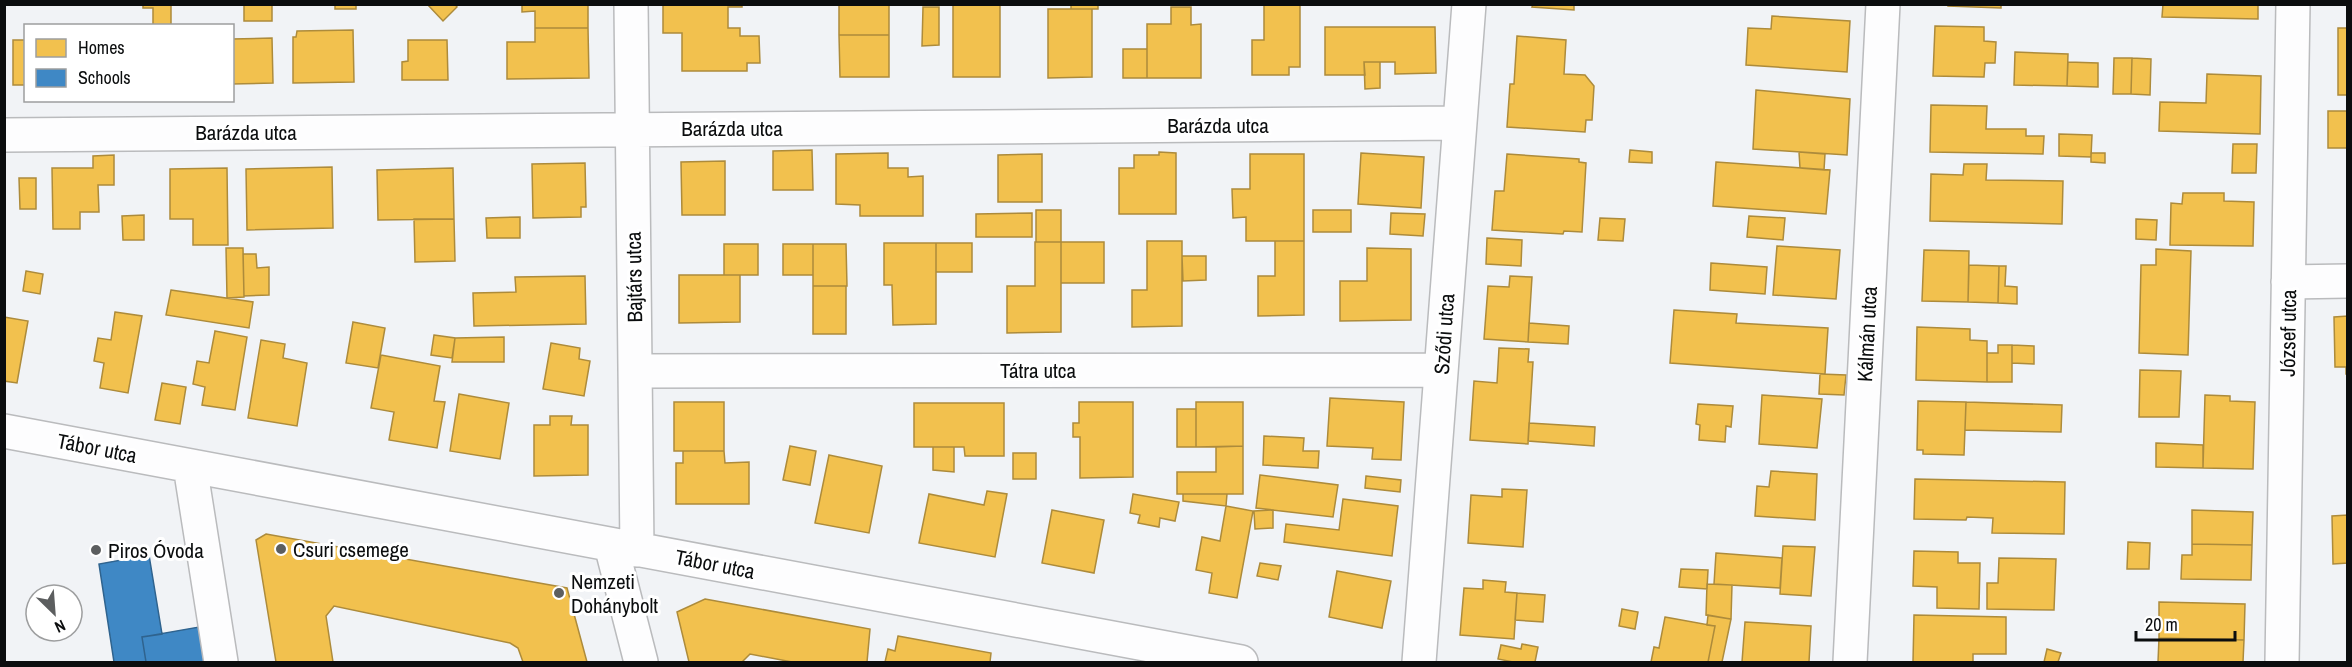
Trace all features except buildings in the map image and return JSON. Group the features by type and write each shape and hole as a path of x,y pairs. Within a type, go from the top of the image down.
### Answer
{"street":[{"name":"Bajtárs utca","path":"631,4 635,371 624,547 641,663"},
{"name":"Sződi utca","path":"1419,663 1469,4"},
{"name":"Kálmán utca","path":"1850,663 1883,4"},
{"name":"József utca","path":"2282,663 2293,4"},
{"name":"Barázda utca","path":"4,135 1460,123"},
{"path":"2288,282 2348,281"},
{"name":"Tátra utca","path":"635,371 1441,370"},
{"name":"Tábor utca","path":"4,431 1241,663"},
{"path":"190,466 221,663"}],"place":[{"name":"Csuri csemege","path":"281,549"},
{"name":"Piros Óvoda","path":"96,550"},
{"name":"Nemzeti Dohánybolt","path":"559,593"}]}
